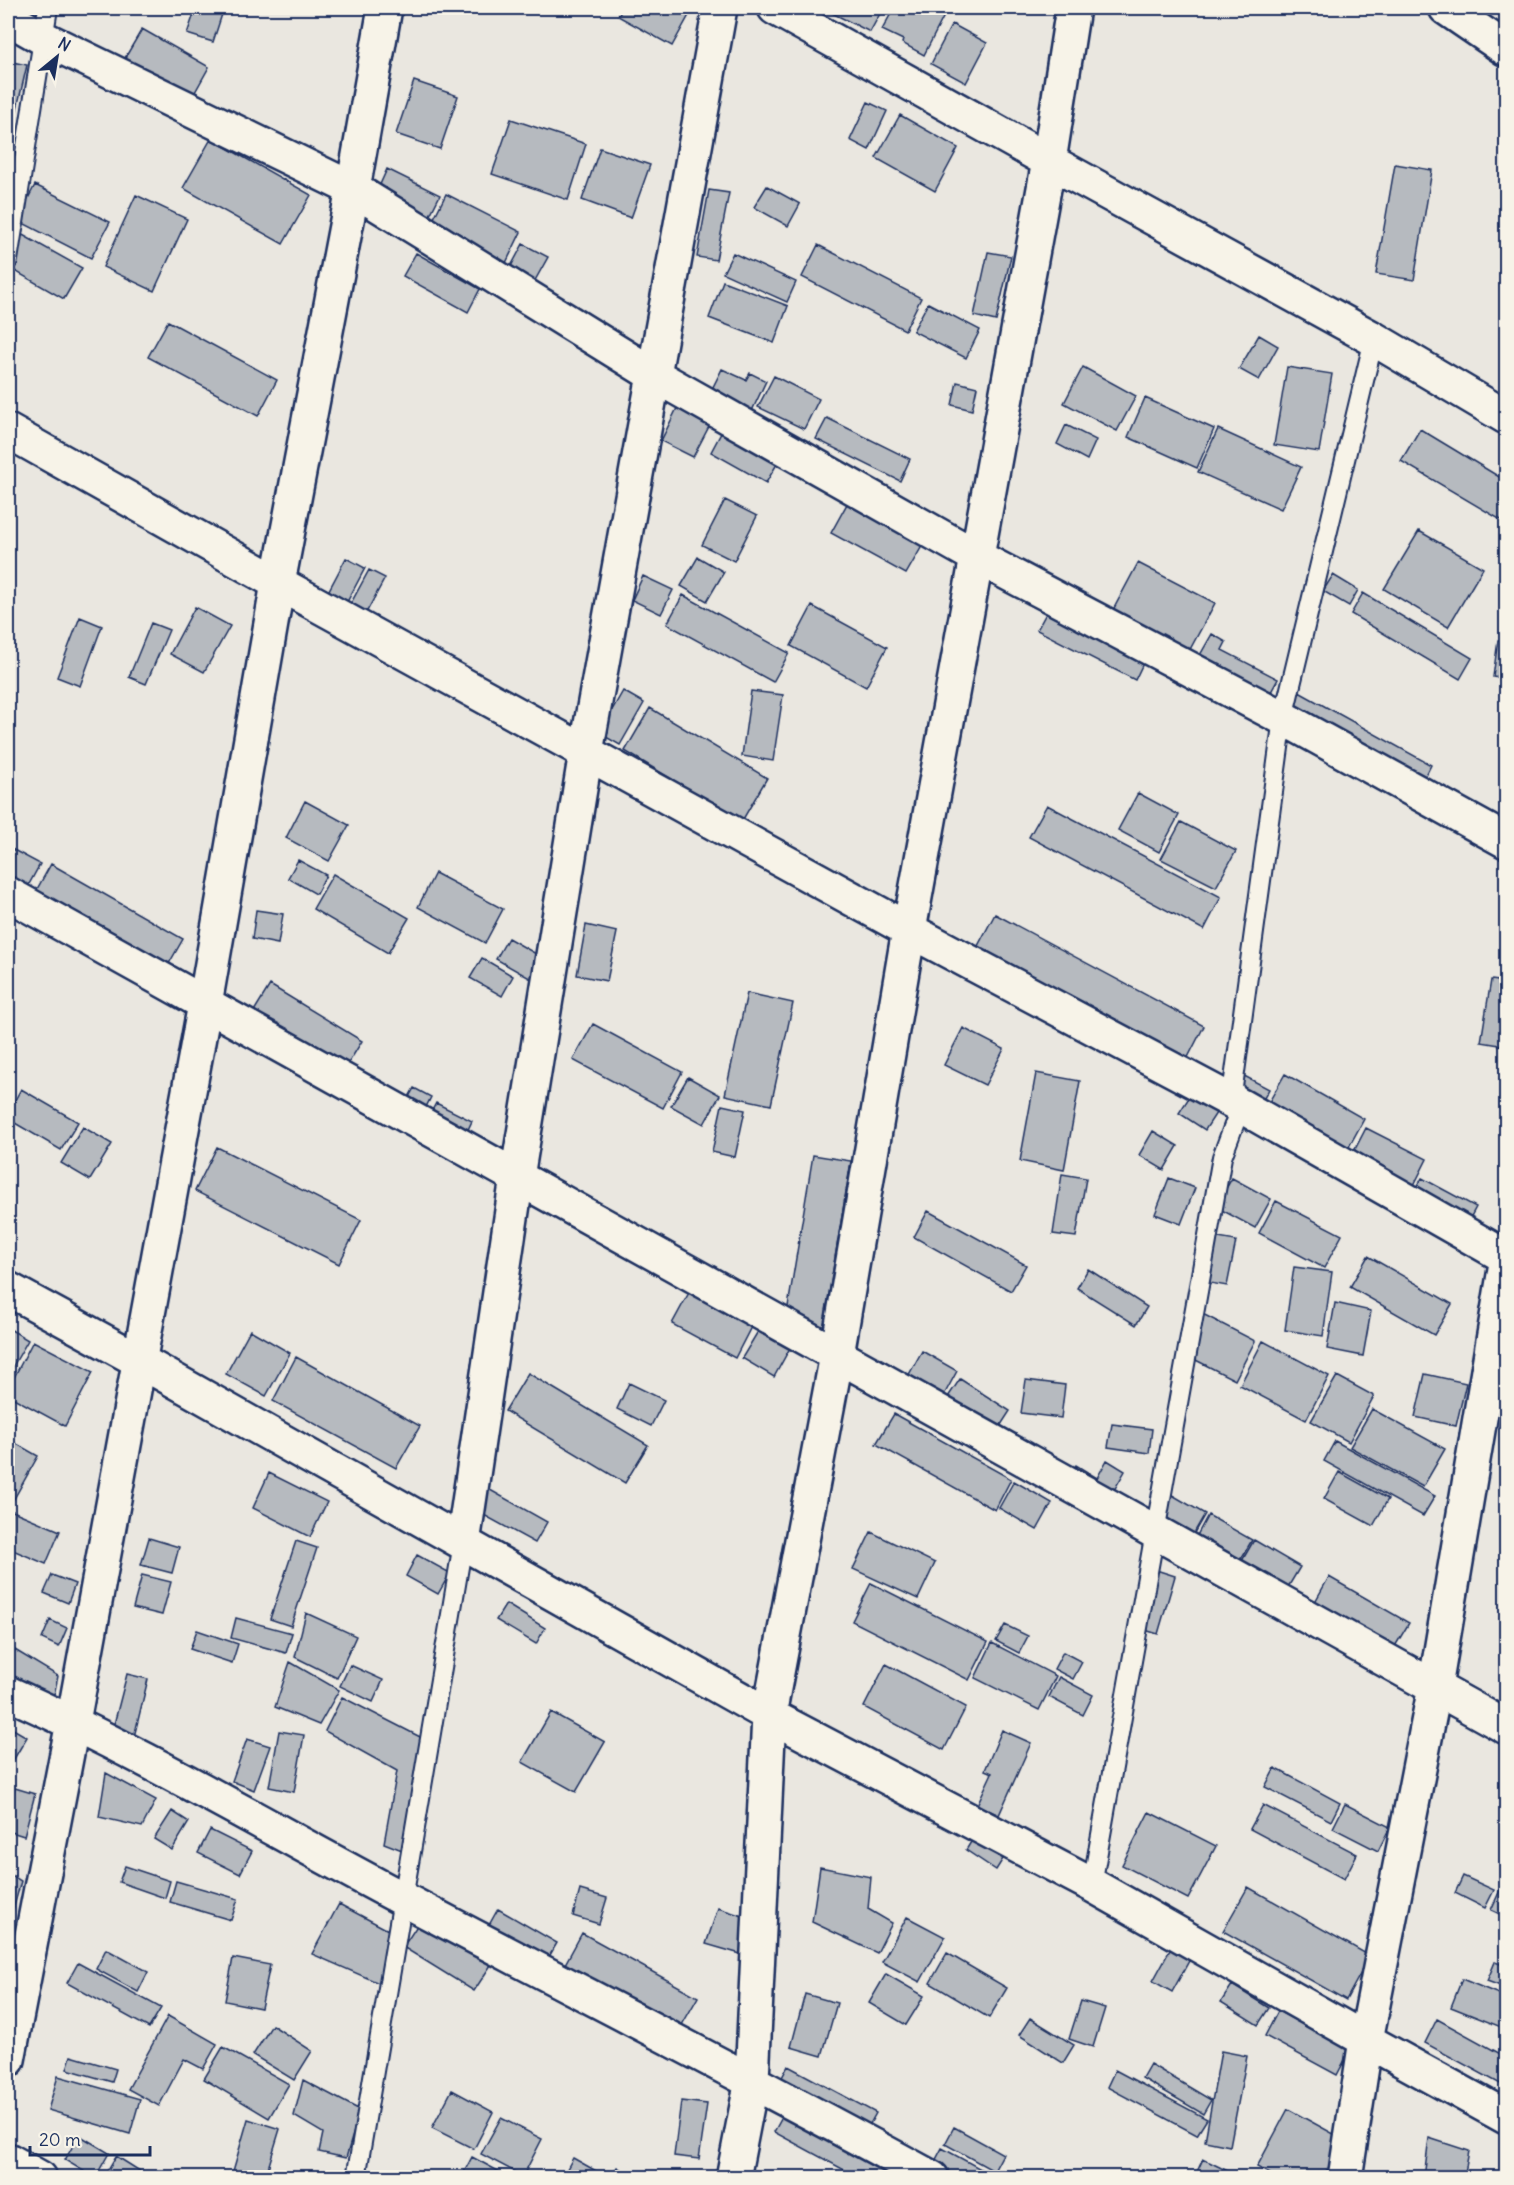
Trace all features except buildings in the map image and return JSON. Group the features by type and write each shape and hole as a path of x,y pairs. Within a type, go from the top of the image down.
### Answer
{"street":[{"path":"8,2060 206,1004 278,583 385,8"},
{"path":"463,1543 517,1177 586,752 720,8"},
{"path":"775,8 1374,339 1506,417"},
{"path":"733,2178 752,2080 769,1715 837,1355 909,930 1049,161 1073,8"},
{"path":"1446,8 1506,50"},
{"path":"8,18 46,22 353,189 654,375 977,557 1283,718 1506,841"},
{"path":"8,431 278,583 909,930 1241,1106 1506,1257"},
{"path":"8,894 1506,1727"},
{"path":"1345,2178 1366,2040 1435,1687 1506,1263"},
{"path":"8,1289 769,1715 1092,1885 1506,2117"},
{"path":"8,1693 73,1722 403,1899 752,2080 932,2178"},
{"path":"8,2160 40,2178"}],"lane":[{"path":"8,260 46,22"},
{"path":"1092,1885 1222,1157 1241,1106 1233,1087 1283,718 1374,339"},
{"path":"357,2178 463,1543"}]}
